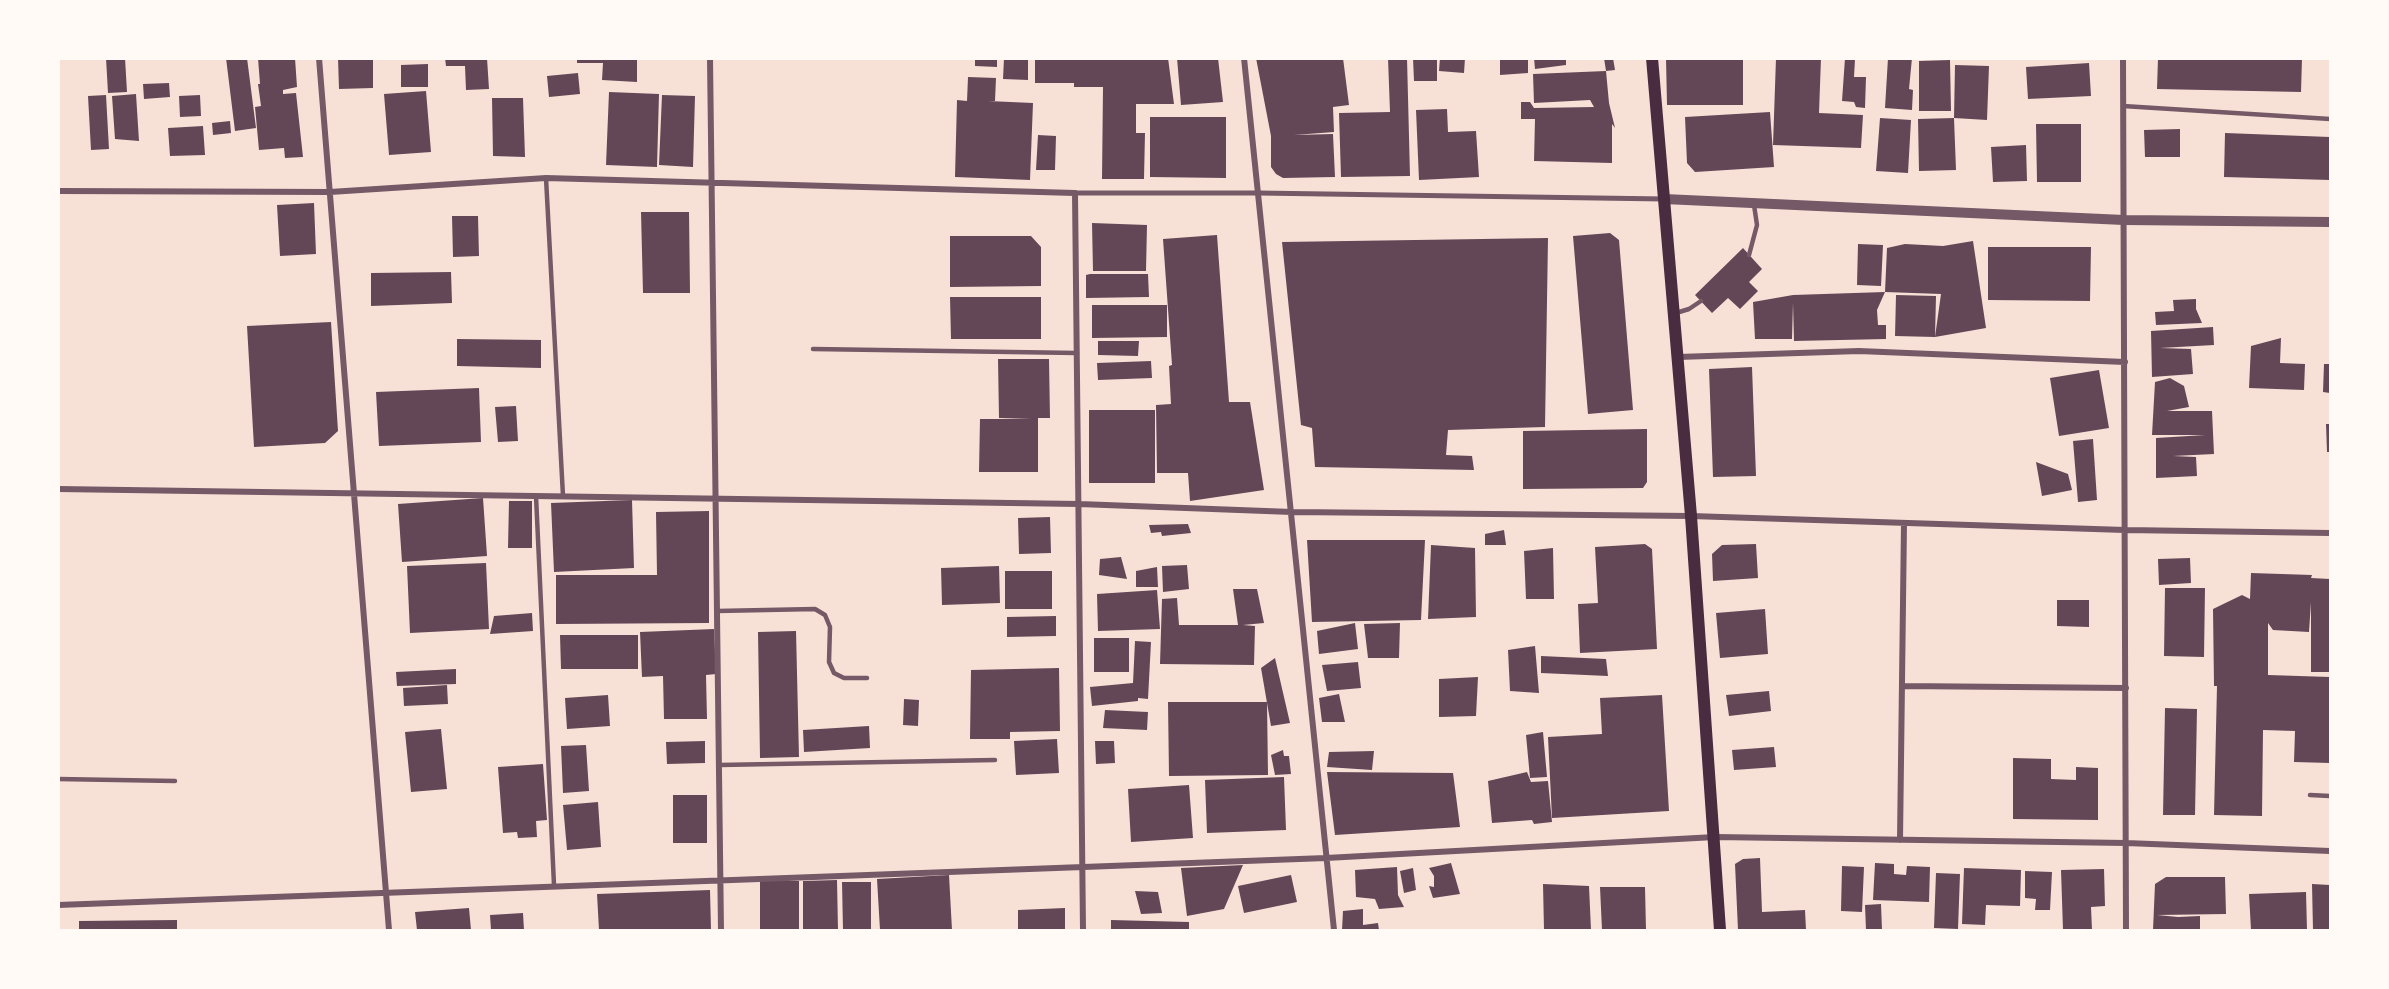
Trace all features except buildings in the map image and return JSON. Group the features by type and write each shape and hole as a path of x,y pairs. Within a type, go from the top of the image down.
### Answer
{"main road":[{"path":"1652,58 1690,516 1720,930"}],"street":[{"path":"319,58 352,493 389,930"},
{"path":"710,58 721,930"},
{"path":"1244,58 1334,930"},
{"path":"2123,58 2126,930"},
{"path":"58,191 330,192 546,178 1075,193 1258,192 1664,199 2124,220 2331,222"},
{"path":"1075,193 1083,930"},
{"path":"1677,357 1859,351 2125,362"},
{"path":"58,489 1078,504 1292,512 1690,516 2125,530 2331,533"},
{"path":"1900,840 1904,523"},
{"path":"1902,686 2126,688"},
{"path":"58,905 1082,865 1326,858 1714,837 2126,843 2331,851"}],"lane":[{"path":"2123,106 2331,119"},
{"path":"546,178 563,496"},
{"path":"1749,255 1756,225 1754,202"},
{"path":"1674,314 1689,309 1701,301"},
{"path":"813,349 1077,353"},
{"path":"536,496 554,885"},
{"path":"717,611 815,609 825,615 830,627 829,662 834,673 844,678 867,678"},
{"path":"719,765 995,760"},
{"path":"58,779 175,781"},
{"path":"2310,795 2331,796"}]}
